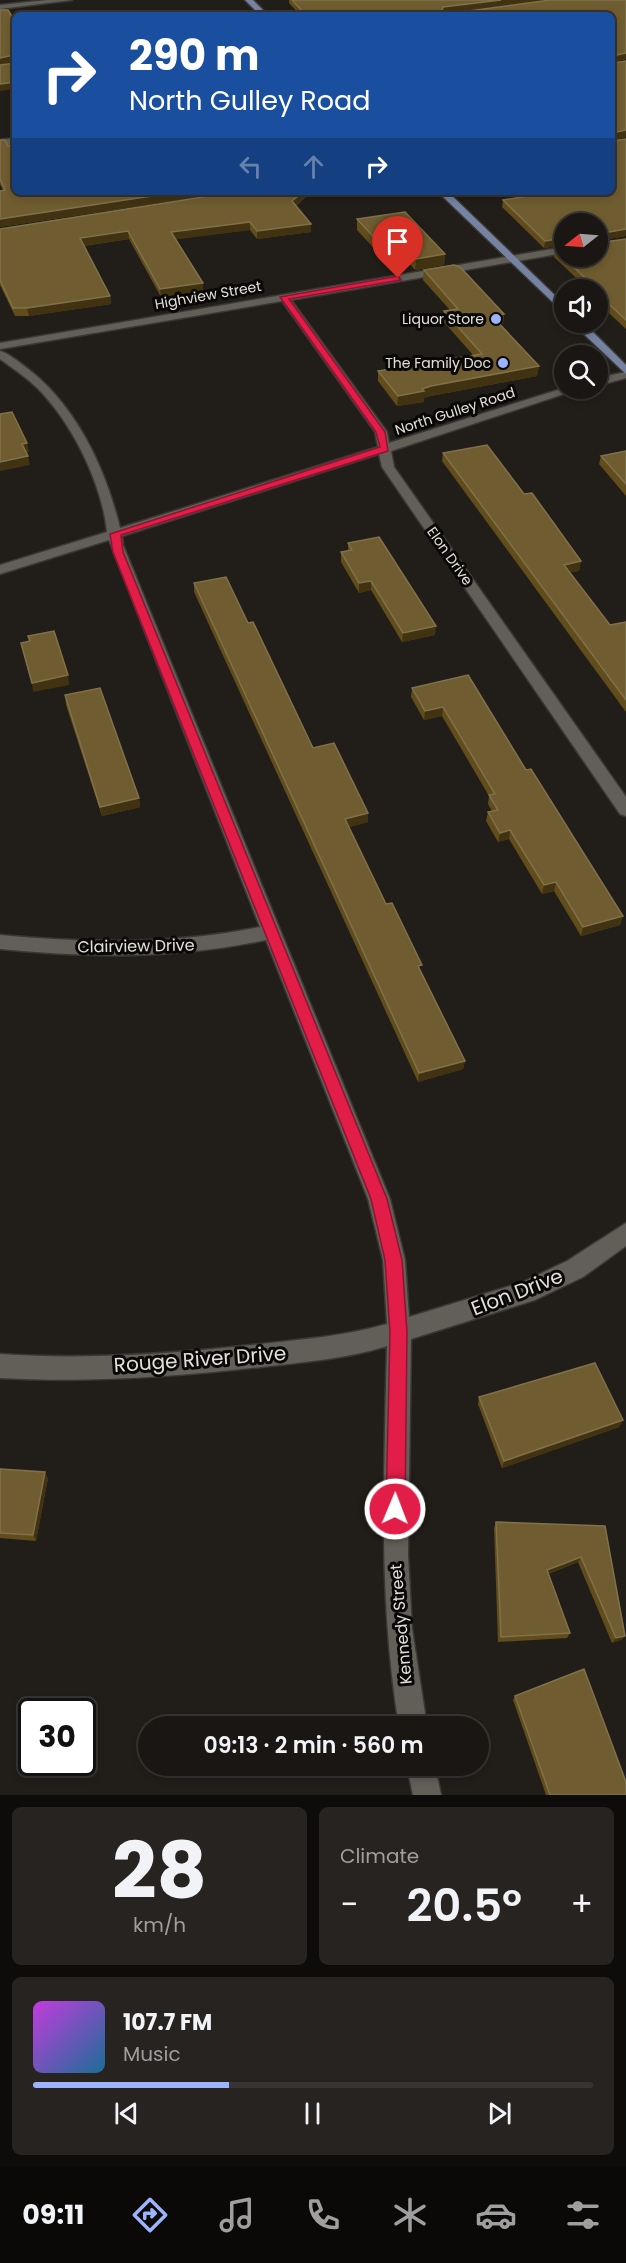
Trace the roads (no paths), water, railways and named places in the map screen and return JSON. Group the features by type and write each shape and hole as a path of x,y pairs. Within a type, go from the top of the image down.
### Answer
{"main road":[{"path":"249,0 261,12"},
{"path":"446,195 554,300"},
{"path":"587,333 626,373"}],"street":[{"path":"0,7 68,0"},
{"name":"Highview Street","path":"0,346 554,252"},
{"name":"Elon Drive","path":"284,297 381,432 388,467 626,810"},
{"name":"Kennedy Street","path":"0,354 39,383 68,419 102,493 114,521 116,545 379,1199 394,1260 399,1332 394,1555 399,1629 412,1716"},
{"path":"608,379 626,373"},
{"name":"North Gulley Road","path":"0,570 554,395"},
{"name":"Clairview Drive","path":"0,942 113,950 226,943 271,932"},
{"name":"Elon Drive","path":"399,1332 527,1292 575,1269 626,1233"},
{"name":"Rouge River Drive","path":"0,1366 47,1369 188,1364 354,1345 399,1332"},
{"path":"423,1776 427,1795"}],"place":[{"name":"Liquor Store","path":"496,319"},
{"name":"The Family Doc","path":"503,363"}]}
